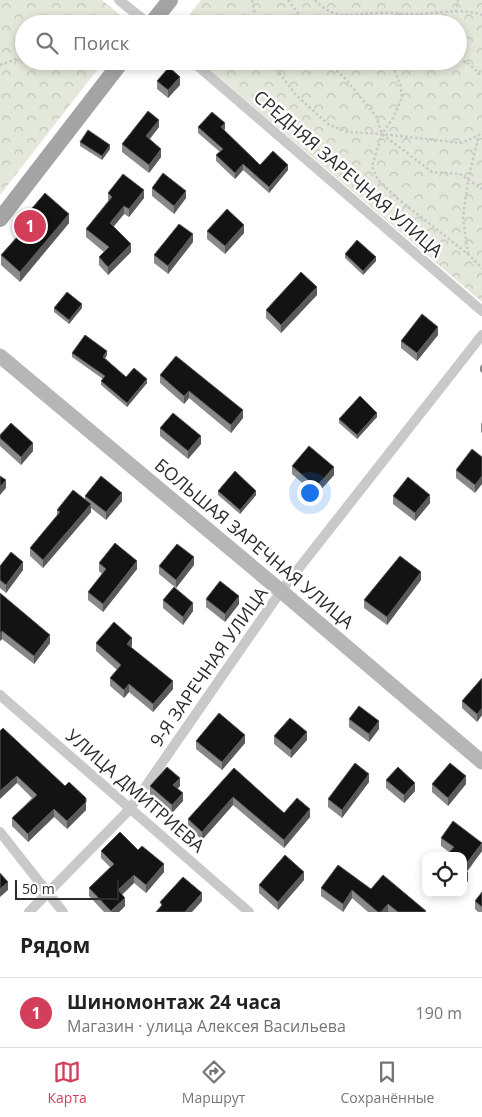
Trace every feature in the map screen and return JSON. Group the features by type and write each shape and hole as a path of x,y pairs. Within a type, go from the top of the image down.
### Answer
{"main road":[{"path":"158,15 170,0"},
{"path":"0,220 115,70"}],"street":[{"path":"120,0 139,15"},
{"name":"СРЕДНЯЯ ЗАРЕЧНАЯ УЛИЦА","path":"202,70 482,311"},
{"name":"9-Я ЗАРЕЧНАЯ УЛИЦА","path":"29,912 130,809 281,591 482,335"},
{"name":"БОЛЬШАЯ ЗАРЕЧНАЯ УЛИЦА","path":"0,356 482,762"},
{"name":"УЛИЦА ДМИТРИЕВА","path":"0,695 248,912"},
{"path":"0,832 63,912"}],"path":[{"path":"252,0 255,15"},
{"path":"288,0 299,15"},
{"path":"315,0 324,10 344,15"},
{"path":"456,12 458,0"},
{"path":"361,15 456,12 475,12 482,15"},
{"path":"0,65 15,59"},
{"path":"467,62 482,76"},
{"path":"277,70 296,95 328,124 347,132 462,143 481,134"},
{"path":"336,70 376,116 382,134 432,172 460,174 482,189"},
{"path":"394,70 401,87 402,98 393,118 382,134 372,166 378,180 398,199 468,254 482,268"},
{"path":"468,254 463,217 468,180 481,134"}],"green space":[{"path":"0,0 102,0 120,15 15,15 15,70 97,70 0,195"},
{"path":"201,0 482,0 482,302 211,70 467,70 467,15 189,15"}],"building":[{"path":"166,70 172,70 180,77 168,90 157,81"},
{"path":"148,111 159,120 146,136 161,149 149,165 122,144"},
{"path":"212,112 225,123 221,127 260,165 273,151 288,165 269,187 243,164 235,173 216,155 223,149 198,127"},
{"path":"88,130 110,145 102,156 80,142"},
{"path":"163,173 186,191 174,206 152,188"},
{"path":"123,174 144,190 129,209 124,206 110,223 131,244 108,267 99,257 109,247 86,229 112,197 108,193"},
{"path":"45,193 69,214 20,272 1,255 27,226 21,221"},
{"path":"227,209 244,225 225,246 207,231"},
{"path":"179,224 193,234 168,266 154,255"},
{"path":"357,240 376,257 363,271 345,254"},
{"path":"301,272 317,287 281,325 266,310"},
{"path":"67,292 82,304 69,320 54,308"},
{"path":"422,314 438,327 417,353 401,341"},
{"path":"85,335 107,351 103,357 126,377 134,368 147,379 127,403 101,381 105,376 72,353"},
{"path":"176,356 243,410 231,425 189,391 184,396 160,375"},
{"path":"360,396 377,413 357,435 339,419"},
{"path":"173,413 201,436 188,451 160,428"},
{"path":"11,423 33,443 21,457 0,438 0,435"},
{"path":"309,446 334,467 316,487 292,466"},
{"path":"472,449 482,457 482,476 475,485 456,470"},
{"path":"235,471 256,491 240,510 218,491"},
{"path":"0,476 6,480 0,487"},
{"path":"101,476 122,493 106,512 85,496"},
{"path":"408,477 430,495 415,513 393,496"},
{"path":"73,490 91,504 43,560 30,548 60,512 57,510"},
{"path":"115,543 137,561 103,604 88,592 106,569 99,563"},
{"path":"177,544 194,557 176,580 159,566"},
{"path":"11,552 23,562 6,585 0,580 0,566"},
{"path":"400,556 421,572 387,617 364,600"},
{"path":"220,581 239,596 225,614 206,599"},
{"path":"174,587 193,603 183,617 163,600"},
{"path":"0,593 50,635 34,656 2,631 0,634"},
{"path":"114,622 132,638 127,644 173,681 153,704 129,684 124,690 110,678 121,665 96,643"},
{"path":"482,678 482,708 477,714 462,701"},
{"path":"359,706 379,721 369,734 349,719"},
{"path":"219,713 245,735 222,762 196,741"},
{"path":"290,718 307,732 291,750 274,736"},
{"path":"3,728 65,786 69,782 86,798 86,802 67,821 54,809 28,834 12,818 37,795 17,776 0,791 0,731"},
{"path":"355,763 369,774 342,810 328,799"},
{"path":"450,763 466,776 448,798 432,784"},
{"path":"167,767 180,778 173,785 183,793 172,805 150,786"},
{"path":"398,767 415,783 404,795 386,780"},
{"path":"234,768 284,813 297,798 310,809 284,840 233,797 202,832 188,819"},
{"path":"453,821 482,843 467,863 467,852 450,852 454,847 441,838"},
{"path":"120,832 138,850 142,846 164,864 146,885 134,875 118,890 125,898 111,911 89,888 114,864 101,851"},
{"path":"285,855 304,872 278,902 259,885"},
{"path":"338,865 371,889 383,875 426,911 398,912 388,904 381,912 378,912 352,890 343,904 321,888"},
{"path":"0,873 8,882 0,889"},
{"path":"183,877 202,893 185,912 156,912 162,905 160,902"},
{"path":"482,892 482,907 475,901"}],"place":[{"name":"Шиномонтаж 24 часа","path":"30,226"}]}
